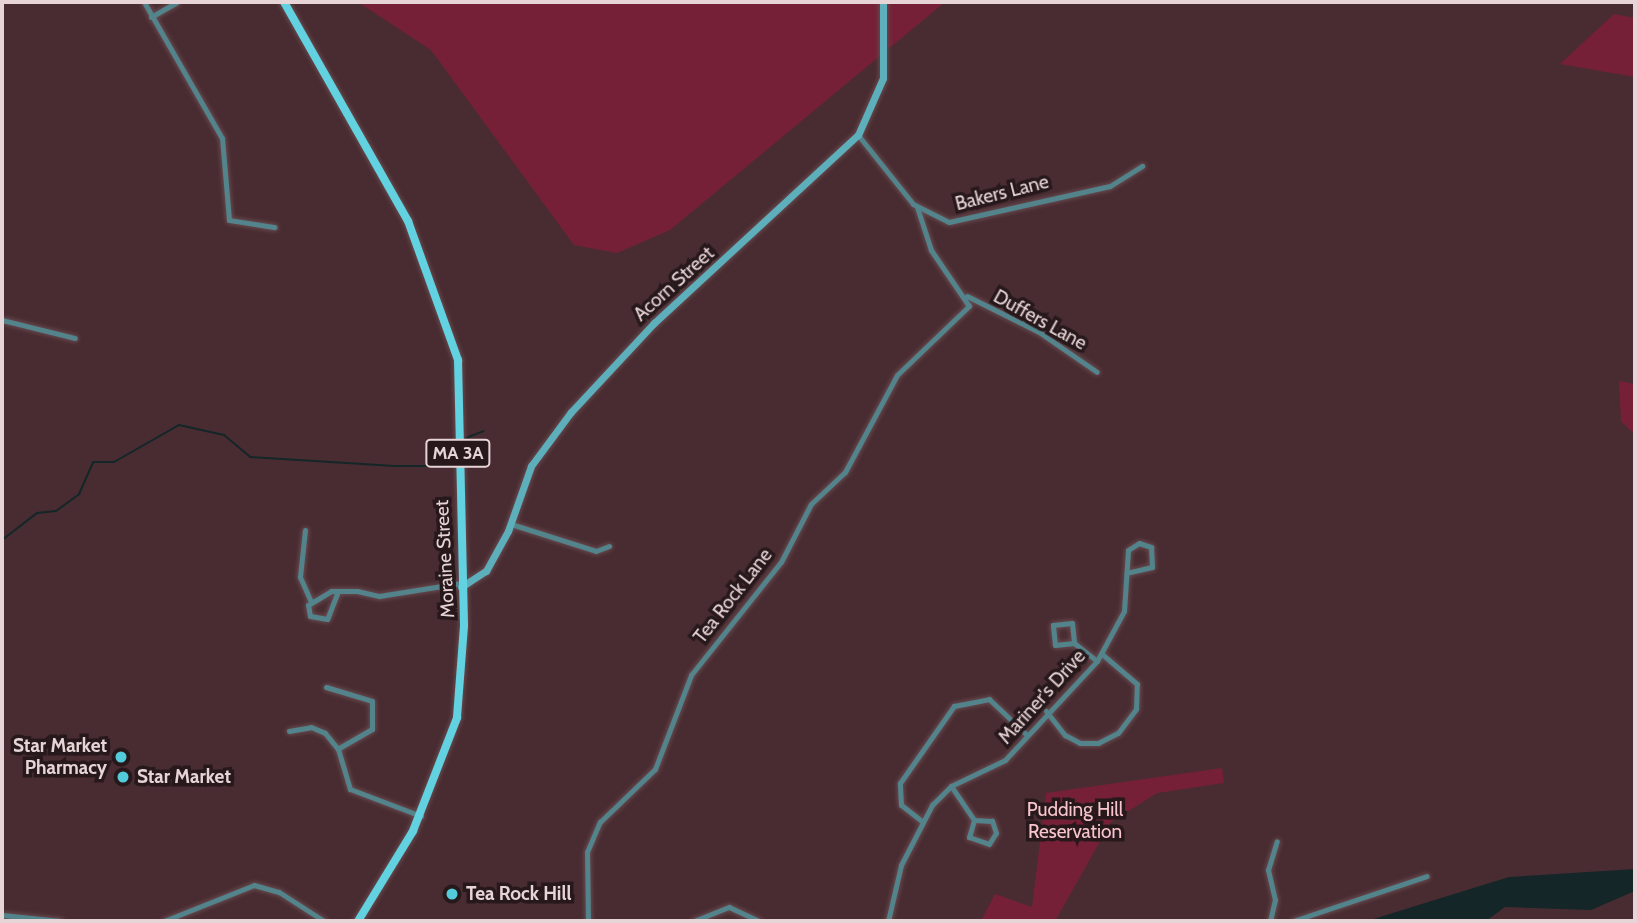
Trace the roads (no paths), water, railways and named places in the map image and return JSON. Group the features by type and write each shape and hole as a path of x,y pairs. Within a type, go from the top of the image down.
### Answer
{"main road":[{"name":"Moraine Street","path":"285,2 408,221 454,340 461,585 456,727 421,816 358,921"},
{"name":"Acorn Street","path":"461,585 480,578 511,524 531,466 571,412 654,323 858,135 883,78 883,2"}],"street":[{"path":"144,2 219,133 232,224 274,227"},
{"path":"151,17 177,2"},
{"name":"Bakers Lane","path":"858,135 916,207 935,219 964,221 1110,186 1142,166"},
{"path":"916,207 931,250 967,296"},
{"name":"Duffers Lane","path":"967,296 1039,332 1097,372"},
{"name":"Tea Rock Lane","path":"589,921 587,852 594,832 655,769 691,675 780,562 811,504 845,472 897,376 963,315 967,296"},
{"path":"2,320 75,338"},
{"path":"511,524 596,551 609,546"},
{"path":"304,530 300,577 311,603 310,616 327,620 338,591"},
{"name":"Mariner's Drive","path":"888,921 896,879 923,822 951,786 995,767 1097,661 1124,611 1128,550 1139,543 1151,547 1152,567 1127,573"},
{"path":"311,603 338,591 379,596 461,585"},
{"path":"1074,643 1072,623 1053,625 1055,645 1074,643 1097,661"},
{"path":"1046,711 1065,735 1080,743 1098,743 1118,733 1136,709 1137,684 1102,654"},
{"path":"326,687 372,701 372,729 338,749"},
{"path":"923,822 901,805 900,783 954,706 989,699 1027,735"},
{"path":"289,731 312,727 338,749 350,789 421,816"},
{"path":"951,786 974,820"},
{"path":"974,820 992,821 996,834 989,844 969,837 974,820"},
{"path":"1270,921 1275,900 1268,870 1277,841"},
{"path":"1293,921 1427,876"},
{"path":"164,921 254,885 279,892 324,921"},
{"path":"694,921 729,907 759,921"},
{"path":"2,915 61,921"}],"waterway":[{"path":"2,540 37,513 56,511 79,494 93,462 114,462 179,425 224,435 250,457 395,466 450,466 451,440"},
{"path":"463,439 484,431"}],"place":[{"name":"Star Market Pharmacy","path":"121,757"},
{"name":"Star Market","path":"123,777"},
{"name":"Tea Rock Hill","path":"452,894"}],"park label":[{"name":"Pudding Hill Reservation","path":"1075,821"}]}
